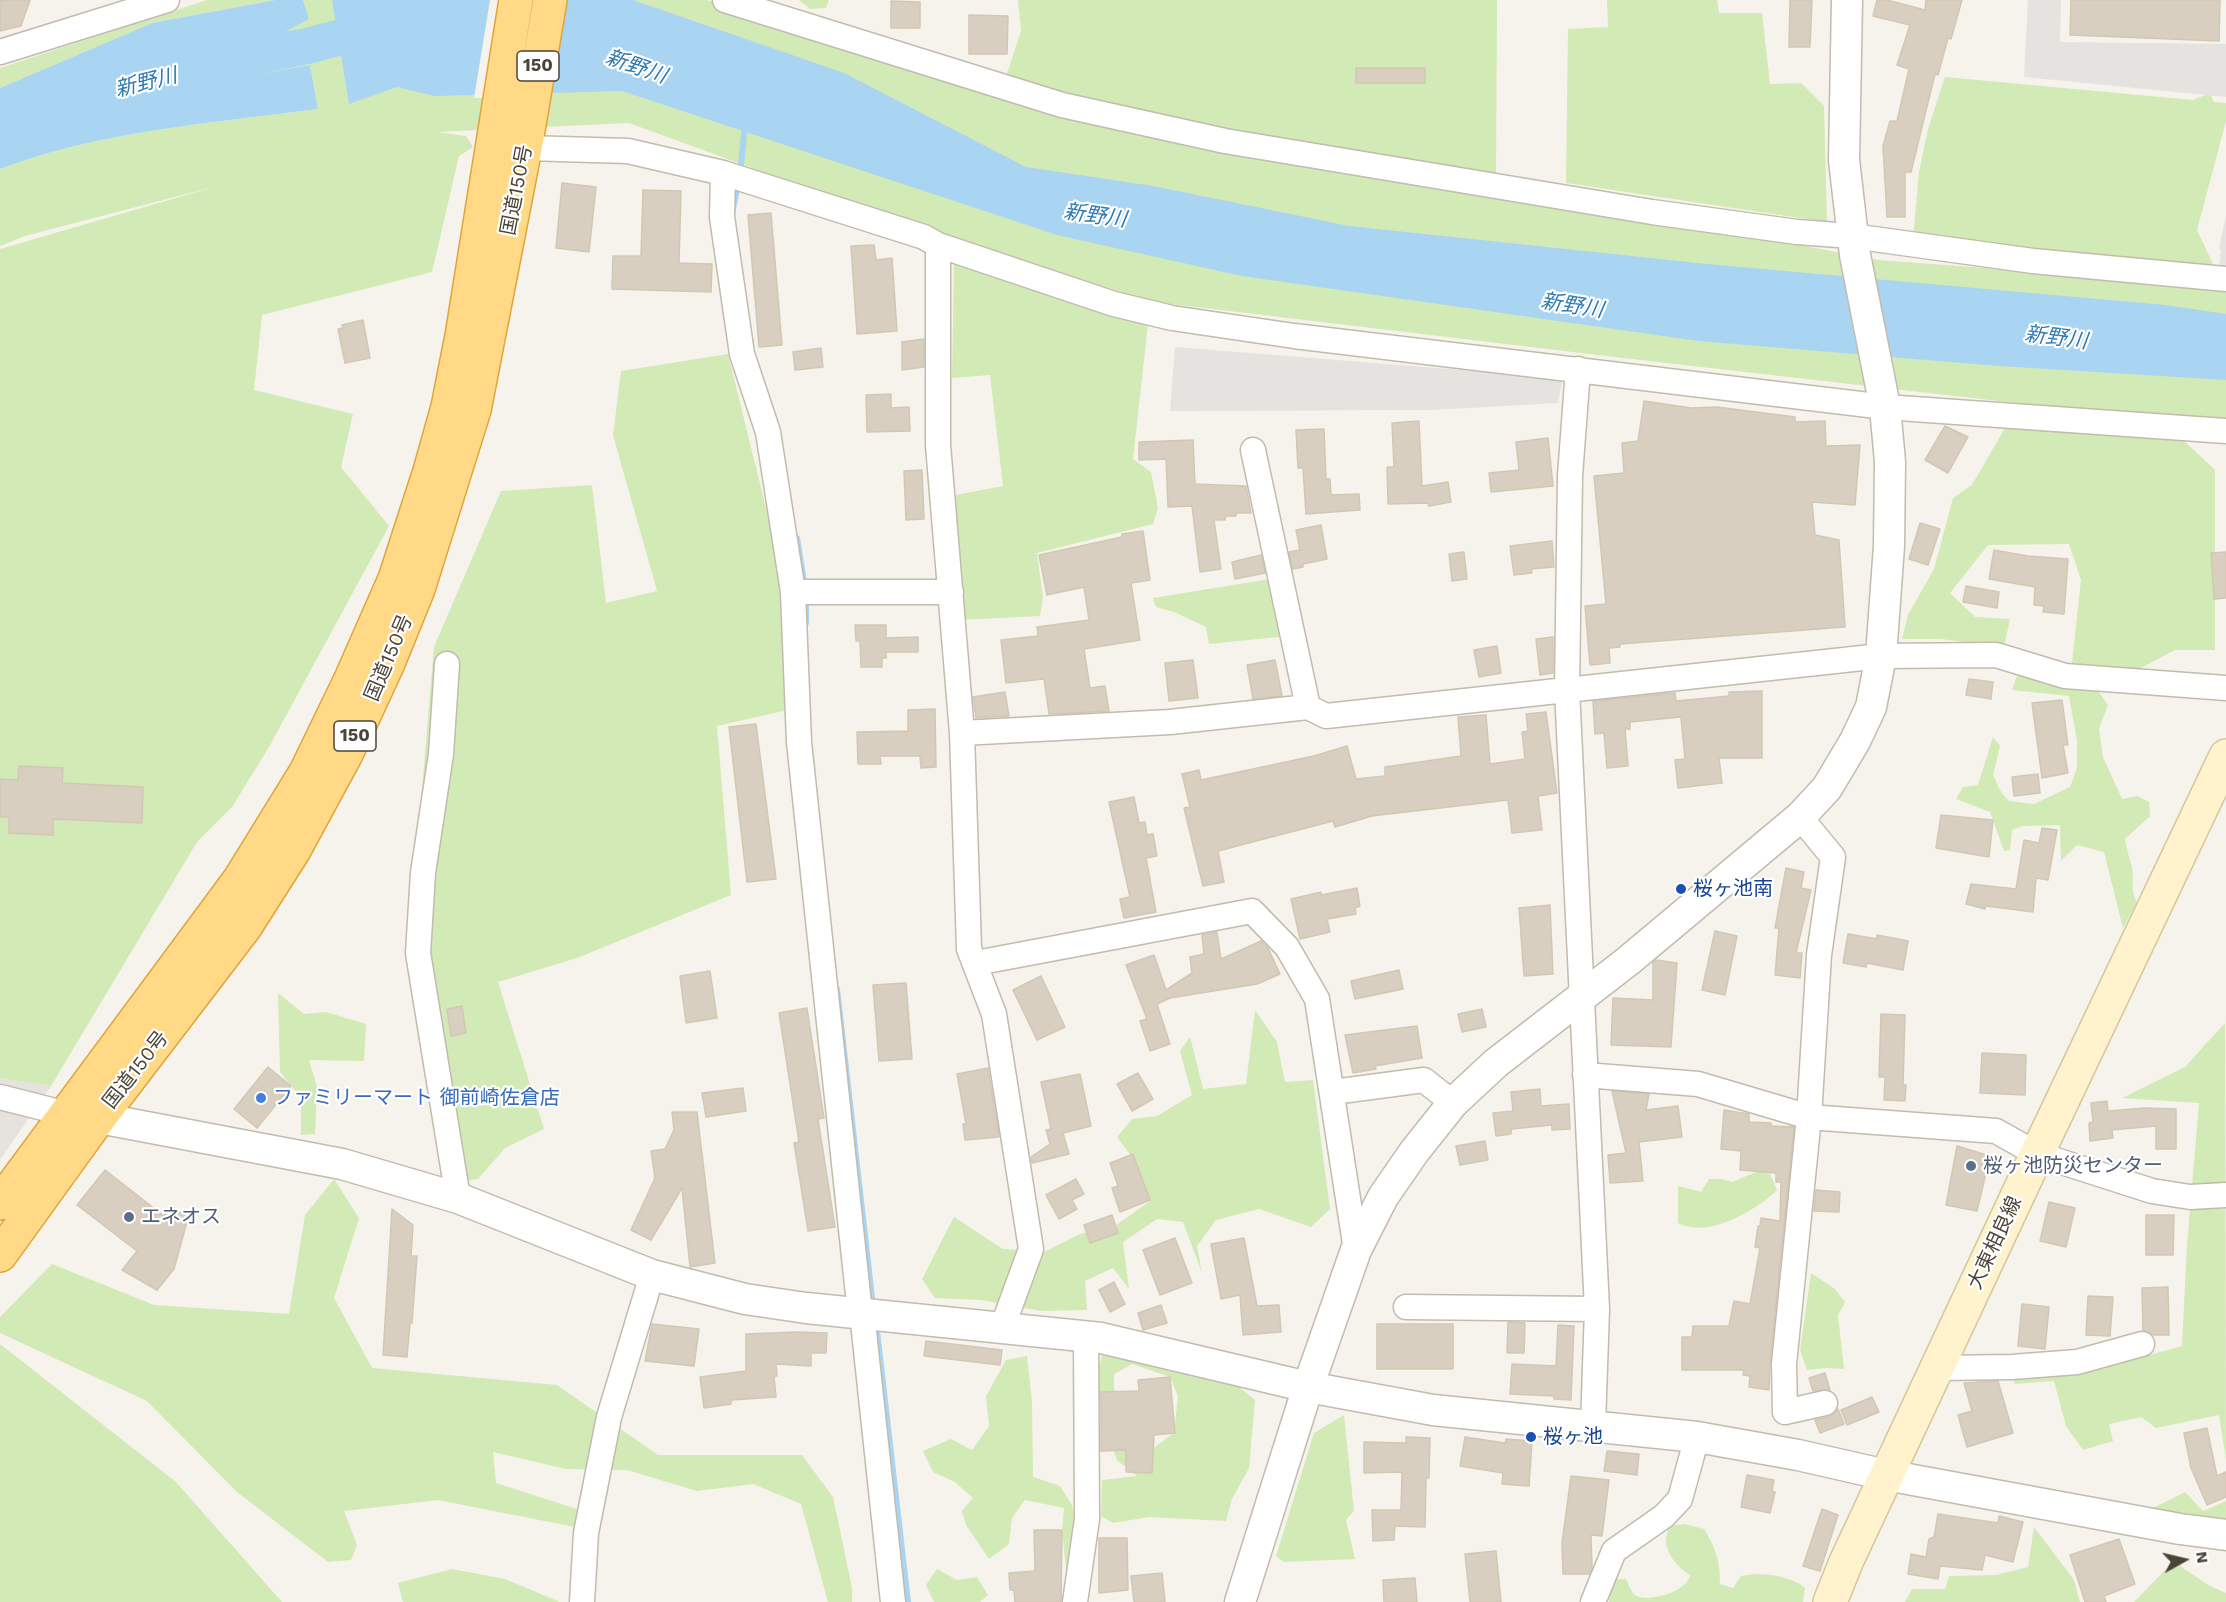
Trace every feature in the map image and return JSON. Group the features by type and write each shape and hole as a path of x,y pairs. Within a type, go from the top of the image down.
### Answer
{"highway":[{"name":"国道150号","path":"0,1203 240,879 306,772 351,678 394,579 430,471 448,407 462,336 516,0"},
{"name":"国道150号","path":"0,1254 99,1118 245,927 294,850 346,754 388,663 418,588 474,410 526,140 550,0"}],"main road":[{"name":"大東相良線","path":"1830,1602 1886,1475 2226,756"}],"street":[{"path":"0,52 167,0"},
{"path":"725,0 1062,105 1225,141 1652,212 1797,232 1853,245 2226,279"},
{"path":"1240,1602 1308,1387 1356,1250 1383,1197 1414,1152 1453,1103 1496,1063 1628,961 1800,817 1827,788 1855,741 1871,707 1881,656 1889,546 1890,462 1883,399 1853,245 1844,160 1847,0"},
{"path":"526,140 628,151 723,173 924,237 938,245 1113,304 1172,318 1294,336 1578,369 2226,431"},
{"path":"723,173 722,217 742,354 768,432 793,592 799,742 893,1602"},
{"path":"938,245 938,445 962,733 969,949 993,1014 1031,1249 1002,1328"},
{"path":"1578,369 1570,476 1567,690 1597,1309 1593,1425"},
{"path":"1253,450 1308,707"},
{"path":"793,592 951,592"},
{"path":"962,733 1170,722 1308,707 1326,716 1881,656 1996,655 2065,676 2226,688"},
{"path":"447,664 441,754 423,873 418,953 458,1198"},
{"path":"1800,817 1833,857 1820,955 1809,1117 1784,1364 1785,1412 1825,1403"},
{"path":"976,963 1252,912 1287,947 1317,999 1356,1250"},
{"path":"1586,1075 1698,1084 1809,1117 1996,1131 2037,1154 2152,1191 2190,1197 2226,1195"},
{"path":"1333,1092 1424,1080 1453,1103"},
{"path":"0,1097 67,1114 342,1164 458,1198 652,1275 745,1299 1086,1336 1170,1353 1308,1387 1433,1410 1697,1437 1798,1455 1886,1475 2180,1529 2226,1534"},
{"path":"582,1602 586,1533 609,1417 652,1275"},
{"path":"1406,1306 1597,1309"},
{"path":"1076,1602 1088,1519 1086,1336"},
{"path":"1937,1368 2012,1367 2077,1362 2142,1344"},
{"path":"1593,1602 1614,1551 1664,1516 1680,1499 1697,1437"}],"shaded area":[{"path":"2028,0 2061,0 2060,42 2226,44 2226,97 2024,77"},
{"path":"2226,215 2226,268 2219,268 2221,250 2219,248"},
{"path":"1175,347 1563,378 1558,403 1434,410 1170,411"},
{"path":"0,1078 51,1086 0,1160"}],"green space":[{"path":"207,0 275,0 152,23 0,88 0,68"},
{"path":"303,0 706,0 1058,94 1007,74 1021,31 1018,0 1497,0 1496,176 1398,168 1878,260 2226,286 2226,424 2051,407 1154,302 919,229 629,123 437,132 466,136 473,147 459,156 432,272 262,315 254,390 353,414 341,467 389,526 269,747 232,807 197,842 51,1086 0,1078 0,249 217,186 25,236 0,246 0,169 38,156 117,137 197,124 318,109 310,65 184,87 309,19"},
{"path":"799,0 829,0 826,8 810,9"},
{"path":"1607,0 1717,0 1719,13 1762,13 1770,84 1801,83 1824,106 1827,222 1566,183 1568,29 1608,27"},
{"path":"1945,77 2193,100 2210,93 2214,102 2226,103 2226,121 2197,230 2213,264 2176,268 1913,239 1919,172 1928,129"},
{"path":"954,264 1148,324 1133,459 1151,472 1158,508 1153,524 1037,553 1043,597 1040,616 958,620 951,496 1003,486 990,375 952,378"},
{"path":"728,354 782,573 784,686 788,710 717,726 731,895 577,958 498,982 544,1129 505,1148 478,1179 461,1182 430,1002 419,824 434,647 501,491 592,485 606,603 657,591 613,435 621,371"},
{"path":"2051,425 2183,440 2215,470 2215,650 2175,650 2118,680 2072,663 2081,580 2069,544 1988,545 1950,593 1975,617 2010,619 2004,647 1941,639 1902,639 1908,615 1934,569 1953,498 1972,485 2005,428"},
{"path":"1276,578 1288,636 1209,644 1206,627 1174,612 1156,607 1153,598"},
{"path":"2018,673 2096,688 2108,705 2099,729 2103,757 2122,799 2137,796 2149,802 2150,816 2125,839 2133,873 2133,892 2137,902 2123,928 2104,852 2077,845 2061,861 2060,825 2022,826 2012,830 2010,850 2004,851 1990,812 1956,799 1963,787 1978,785 1993,737 2000,746 1993,775 2001,792 2009,801 2034,804 2070,787 2077,768 2077,740 2069,696 2012,690"},
{"path":"278,993 304,1014 326,1012 366,1024 364,1061 309,1060 317,1087 315,1134 301,1135 301,1098 280,1072"},
{"path":"1255,1010 1277,1042 1285,1082 1313,1080 1330,1209 1311,1227 1259,1209 1216,1220 1197,1246 1202,1273 1183,1222 1157,1219 1123,1242 1129,1289 1113,1268 1085,1281 1087,1310 1041,1311 981,1300 935,1298 922,1279 954,1217 1003,1249 1044,1252 1080,1234 1115,1226 1150,1201 1131,1156 1117,1137 1132,1119 1157,1116 1192,1095 1180,1051 1190,1037 1203,1089 1246,1084"},
{"path":"2225,1023 2226,1459 2219,1415 2156,1428 2141,1417 2109,1424 2113,1441 2083,1450 2066,1426 2054,1381 2015,1384 2011,1373 2058,1366 2073,1376 2182,1346 2187,1245 2199,1103 2122,1098 2185,1067"},
{"path":"1761,1170 1770,1174 1777,1190 1744,1214 1703,1228 1678,1223 1678,1186 1701,1192 1709,1179 1732,1182"},
{"path":"334,1179 359,1218 334,1298 372,1368 557,1385 658,1455 802,1455 833,1497 852,1588 852,1602 828,1602 801,1504 753,1484 697,1491 627,1470 566,1469 493,1452 496,1483 580,1510 575,1527 438,1500 344,1511 357,1545 351,1560 328,1562 237,1492 147,1401 0,1333 0,1317 52,1264 154,1305 289,1314 305,1215"},
{"path":"1811,1273 1835,1289 1845,1302 1838,1315 1844,1369 1807,1370 1800,1350"},
{"path":"0,1344 176,1482 282,1602 0,1602"},
{"path":"1102,1354 1128,1354 1234,1383 1255,1400 1249,1468 1232,1499 1226,1521 1149,1517 1113,1523 1101,1516 1102,1480 1137,1476 1117,1460 1113,1449 1148,1452 1174,1433 1178,1396 1170,1377 1132,1364 1114,1374 1114,1398 1100,1402 1097,1379"},
{"path":"1027,1356 1032,1402 1033,1477 1060,1486 1072,1505 1081,1559 1066,1569 1062,1530 1064,1508 1025,1500 1012,1518 1009,1544 989,1559 966,1525 962,1511 973,1498 955,1482 933,1472 923,1451 951,1439 972,1450 989,1426 986,1396 1006,1360"},
{"path":"1344,1415 1354,1511 1346,1520 1355,1559 1284,1562 1276,1556 1314,1433"},
{"path":"2185,1492 2203,1511 2226,1501 2226,1527 2147,1511"},
{"path":"1684,1524 1704,1529 1716,1555 1720,1584 1733,1588 1741,1576 1749,1575 1783,1577 1805,1588 1803,1602 1609,1602 1607,1594 1610,1579 1626,1579 1635,1595 1642,1598 1675,1591 1687,1581 1690,1575 1674,1560 1668,1551 1666,1540 1669,1526"},
{"path":"2034,1527 2074,1580 2080,1602 1905,1602 1912,1589 1945,1589 1949,1576 1996,1575 2028,1567"},
{"path":"2179,1565 2208,1585 2226,1593 2226,1602 2134,1602 2167,1568"},
{"path":"452,1569 505,1579 560,1602 403,1602 398,1583"},
{"path":"937,1569 957,1580 977,1577 988,1595 980,1602 934,1602 926,1585"}],"water":[{"path":"275,0 303,0 309,19 187,86 310,65 318,109 197,124 117,137 38,156 0,169 0,88 152,23"},
{"path":"332,0 633,0 844,73 1026,167 1153,186 1349,226 1707,264 2165,305 2226,314 2226,380 1999,366 1699,341 1242,276 1057,235 622,91 435,96 397,87 349,104"}],"pier":[{"path":"490,0 533,0 517,97 474,98"}],"building":[{"path":"0,0 30,0 21,26 0,31"},
{"path":"1790,0 1812,0 1810,47 1789,47"},
{"path":"1877,0 1887,0 1925,10 1926,0 1962,0 1938,75 1935,74 1911,172 1905,172 1905,217 1887,217 1883,146 1890,121 1897,121 1909,69 1897,65 1910,25 1873,16"},
{"path":"2071,0 2220,0 2219,41 2070,35"},
{"path":"891,1 920,2 920,28 891,28"},
{"path":"969,15 1008,16 1007,54 969,54"},
{"path":"1356,68 1425,68 1425,83 1356,83"},
{"path":"562,183 596,187 589,252 556,248"},
{"path":"643,190 681,191 679,263 712,264 711,292 612,289 613,256 641,256"},
{"path":"771,213 782,345 759,347 748,215"},
{"path":"874,245 876,260 892,258 897,331 857,334 851,246"},
{"path":"363,320 370,358 345,363 338,329 343,328 342,325"},
{"path":"924,339 924,367 902,370 902,342"},
{"path":"821,348 823,367 795,370 793,352"},
{"path":"891,394 891,408 909,407 910,431 867,432 866,395"},
{"path":"1644,401 1691,408 1717,407 1795,417 1795,422 1825,421 1826,446 1860,445 1855,505 1812,502 1815,535 1839,540 1845,627 1620,644 1620,647 1609,648 1610,663 1590,665 1585,606 1606,604 1594,476 1624,473 1622,443 1638,441"},
{"path":"1419,421 1422,486 1448,482 1451,502 1429,506 1428,503 1388,504 1387,467 1394,467 1392,423"},
{"path":"1945,426 1968,437 1948,473 1925,460"},
{"path":"1324,429 1326,479 1330,479 1331,495 1359,494 1360,510 1306,514 1303,468 1298,468 1296,430"},
{"path":"1548,438 1553,486 1491,492 1489,473 1519,470 1516,442"},
{"path":"1193,440 1195,484 1246,486 1251,513 1236,513 1236,516 1226,516 1225,520 1214,520 1221,569 1200,572 1192,506 1168,507 1166,459 1139,460 1139,442"},
{"path":"922,470 924,519 906,520 904,471"},
{"path":"1920,523 1940,529 1928,565 1909,559"},
{"path":"1321,525 1327,559 1303,564 1303,567 1293,569 1289,552 1300,550 1296,530"},
{"path":"1143,531 1150,580 1131,583 1140,640 1084,649 1090,688 1105,686 1109,711 1049,714 1044,679 1006,683 1001,640 1038,636 1037,627 1089,620 1084,587 1047,595 1039,555"},
{"path":"1552,541 1554,567 1531,569 1532,573 1514,575 1510,546"},
{"path":"1994,550 2028,556 2068,559 2064,614 2043,612 2044,606 2034,605 2035,587 1989,579"},
{"path":"1464,552 1467,579 1452,581 1449,554"},
{"path":"2226,552 2226,598 2214,599 2211,553"},
{"path":"1261,555 1265,573 1235,579 1232,562"},
{"path":"1966,586 1999,592 1997,608 1963,602"},
{"path":"855,625 886,625 886,638 918,637 918,652 886,652 886,658 882,658 882,667 861,667 860,641 856,641"},
{"path":"1553,637 1553,673 1540,675 1536,639"},
{"path":"1497,646 1501,673 1479,677 1474,650"},
{"path":"1193,660 1198,698 1169,701 1165,663"},
{"path":"1275,660 1282,696 1253,699 1247,665"},
{"path":"1969,679 1993,682 1991,699 1966,695"},
{"path":"1762,691 1762,758 1719,758 1722,783 1678,788 1675,760 1685,759 1681,717 1630,722 1630,729 1625,729 1628,766 1607,768 1604,733 1595,734 1593,701 1675,693 1676,701 1729,696 1729,692"},
{"path":"1005,692 1009,716 976,718 973,697"},
{"path":"2062,700 2068,745 2063,745 2068,773 2042,778 2032,703"},
{"path":"935,709 936,767 921,768 920,756 880,756 881,764 858,764 857,732 908,731 908,710"},
{"path":"1546,712 1557,793 1538,796 1542,830 1512,833 1508,800 1372,816 1335,827 1333,821 1218,851 1224,882 1203,886 1184,808 1190,807 1182,774 1199,770 1201,780 1314,756 1347,746 1356,779 1385,776 1385,767 1461,756 1458,717 1486,715 1490,764 1525,759 1522,732 1528,731 1526,714"},
{"path":"756,724 776,879 747,882 729,727"},
{"path":"19,766 63,768 62,783 143,787 142,823 53,819 53,835 9,833 9,817 0,817 0,779 18,780"},
{"path":"2038,774 2040,793 2014,796 2012,777"},
{"path":"1134,797 1139,823 1145,822 1147,835 1153,834 1157,856 1146,858 1156,912 1124,918 1120,899 1130,897 1109,802"},
{"path":"1941,815 1993,820 1989,857 1936,848"},
{"path":"2042,828 2057,830 2048,880 2036,878 2033,912 1986,906 1985,909 1966,904 1971,884 2016,889 2024,840 2039,843"},
{"path":"1786,868 1804,872 1801,888 1811,890 1796,953 1802,953 1800,978 1775,975 1779,928 1775,928"},
{"path":"1357,888 1360,906 1355,908 1356,914 1327,919 1330,932 1300,939 1291,899 1321,892 1321,895"},
{"path":"1550,905 1553,974 1524,976 1519,908"},
{"path":"1715,931 1737,936 1725,995 1702,990"},
{"path":"1217,932 1221,959 1261,941 1268,948 1280,974 1257,984 1170,998 1157,1004 1170,1044 1150,1051 1140,1021 1147,1019 1126,965 1154,955 1166,990 1192,973 1190,957 1204,954 1202,935"},
{"path":"1848,934 1877,939 1877,935 1908,941 1903,970 1867,963 1866,967 1843,963"},
{"path":"1656,960 1677,963 1671,1047 1611,1045 1613,998 1653,1000 1653,962"},
{"path":"1399,970 1403,989 1355,999 1351,981"},
{"path":"710,971 717,1018 686,1023 680,976"},
{"path":"1041,976 1065,1027 1037,1040 1013,990"},
{"path":"906,983 912,1059 879,1061 873,985"},
{"path":"462,1006 466,1033 451,1036 447,1009"},
{"path":"807,1008 824,1118 818,1119 835,1227 808,1231 794,1143 799,1142 779,1013"},
{"path":"1482,1009 1486,1027 1462,1032 1458,1014"},
{"path":"1881,1014 1905,1015 1903,1085 1906,1085 1905,1101 1884,1100 1885,1077 1879,1077"},
{"path":"1417,1026 1422,1058 1375,1066 1376,1069 1353,1073 1345,1035"},
{"path":"1982,1053 2026,1055 2025,1095 1980,1093"},
{"path":"268,1067 291,1086 257,1128 234,1109"},
{"path":"988,1068 999,1137 965,1140 963,1124 966,1124 957,1074"},
{"path":"1138,1073 1153,1099 1132,1111 1117,1084"},
{"path":"1080,1074 1091,1126 1063,1133 1069,1154 1032,1163 1031,1157 1050,1144 1046,1130 1051,1129 1041,1082"},
{"path":"743,1088 746,1111 706,1117 702,1093"},
{"path":"1540,1089 1541,1106 1569,1104 1570,1129 1552,1130 1552,1125 1511,1129 1511,1134 1496,1136 1493,1113 1513,1111 1511,1092"},
{"path":"1612,1091 1649,1094 1646,1110 1678,1106 1682,1137 1639,1142 1643,1181 1610,1183 1608,1155 1626,1153"},
{"path":"2107,1101 2108,1111 2144,1108 2176,1109 2176,1149 2156,1149 2156,1126 2112,1130 2113,1138 2090,1141 2089,1123 2093,1122 2091,1103"},
{"path":"1724,1110 1749,1114 1749,1122 1794,1127 1769,1390 1749,1387 1750,1376 1743,1375 1744,1370 1682,1370 1682,1337 1692,1337 1693,1326 1729,1326 1734,1301 1750,1304 1760,1248 1755,1247 1758,1226 1760,1226 1761,1218 1780,1221 1781,1182 1776,1182 1776,1173 1740,1170 1741,1151 1721,1149"},
{"path":"672,1112 697,1112 715,1263 690,1267 682,1188 651,1240 631,1230 655,1178 651,1151 665,1149 674,1130"},
{"path":"1485,1141 1488,1160 1460,1165 1456,1146"},
{"path":"1957,1146 1990,1156 1977,1211 1946,1205"},
{"path":"1133,1154 1150,1200 1120,1212 1112,1188 1118,1186 1110,1163"},
{"path":"105,1170 164,1216 172,1206 188,1218 174,1269 157,1290 122,1270 137,1251 77,1205"},
{"path":"1076,1179 1084,1194 1072,1200 1077,1209 1059,1219 1046,1195"},
{"path":"1816,1190 1840,1192 1839,1212 1814,1211"},
{"path":"2049,1202 2075,1208 2066,1247 2040,1241"},
{"path":"392,1209 413,1225 411,1256 417,1256 407,1357 383,1355"},
{"path":"1112,1215 1118,1233 1090,1243 1084,1225"},
{"path":"2146,1215 2174,1215 2173,1255 2146,1255"},
{"path":"1175,1238 1192,1283 1160,1295 1143,1250"},
{"path":"1244,1238 1257,1306 1279,1305 1281,1332 1243,1335 1240,1295 1221,1299 1211,1244"},
{"path":"1114,1282 1125,1304 1110,1312 1099,1290"},
{"path":"2168,1287 2169,1335 2153,1335 2143,1330 2142,1288"},
{"path":"2088,1296 2113,1297 2110,1336 2086,1335"},
{"path":"2022,1304 2049,1307 2045,1349 2018,1346"},
{"path":"1161,1305 1167,1323 1143,1330 1138,1313"},
{"path":"1508,1322 1525,1323 1524,1353 1507,1353"},
{"path":"652,1324 699,1329 694,1366 645,1361"},
{"path":"1377,1324 1453,1324 1453,1369 1377,1369"},
{"path":"1558,1325 1574,1326 1571,1400 1554,1399 1554,1396 1510,1394 1512,1364 1556,1366"},
{"path":"827,1333 826,1353 811,1353 811,1366 776,1364 777,1376 774,1376 776,1397 731,1400 731,1404 704,1408 700,1377 746,1371 746,1334"},
{"path":"926,1341 1002,1350 1000,1365 924,1356"},
{"path":"1825,1373 1830,1390 1813,1391 1809,1378"},
{"path":"1170,1377 1175,1433 1154,1435 1152,1473 1126,1472 1126,1450 1101,1451 1101,1392 1139,1391 1138,1380"},
{"path":"1998,1381 2013,1433 1967,1447 1958,1415 1972,1411 1964,1383"},
{"path":"1872,1397 1879,1412 1847,1425 1841,1410"},
{"path":"1838,1409 1844,1424 1820,1433 1815,1420 1829,1417"},
{"path":"2207,1428 2217,1476 2226,1472 2226,1497 2207,1505 2191,1468 2184,1433"},
{"path":"1406,1437 1430,1438 1425,1527 1395,1526 1394,1540 1373,1541 1372,1510 1401,1510 1402,1472 1364,1473 1364,1442 1406,1443"},
{"path":"1465,1437 1505,1443 1506,1439 1532,1441 1529,1486 1502,1484 1503,1473 1460,1466"},
{"path":"1607,1451 1639,1454 1637,1475 1604,1471"},
{"path":"1747,1475 1774,1480 1772,1491 1775,1492 1770,1513 1741,1507"},
{"path":"1571,1476 1609,1480 1602,1536 1591,1535 1592,1568 1589,1574 1563,1574 1562,1543"},
{"path":"1822,1509 1838,1515 1820,1571 1803,1566"},
{"path":"1938,1514 1998,1523 1999,1516 2023,1522 2013,1562 1985,1555 1982,1570 1940,1566 1938,1579 1908,1574 1911,1554 1926,1557 1929,1539 1934,1537"},
{"path":"1034,1530 1062,1530 1061,1602 1015,1602 1014,1590 1010,1590 1009,1573 1035,1571"},
{"path":"1099,1538 1127,1538 1128,1590 1099,1593"},
{"path":"2119,1539 2135,1584 2104,1596 2106,1602 2085,1602 2070,1555"},
{"path":"1496,1551 1501,1602 1470,1602 1465,1554"},
{"path":"1162,1573 1165,1602 1134,1602 1131,1576"},
{"path":"1415,1578 1417,1602 1384,1602 1383,1580"}],"waterway":[{"name":"新野川","path":"186,72 307,46 386,25"},
{"path":"740,174 745,124"},
{"path":"733,209 738,184"},
{"path":"797,538 805,588"},
{"path":"806,598 806,623"},
{"path":"837,989 873,1306"},
{"path":"876,1322 908,1602"}],"place":[{"name":"桜ヶ池南","path":"1681,889"},
{"name":"ファミリーマート 御前崎佐倉店","path":"261,1098"},
{"name":"桜ヶ池防災センター","path":"1971,1166"},
{"name":"エネオス","path":"129,1217"},
{"name":"桜ヶ池","path":"1531,1437"}]}
